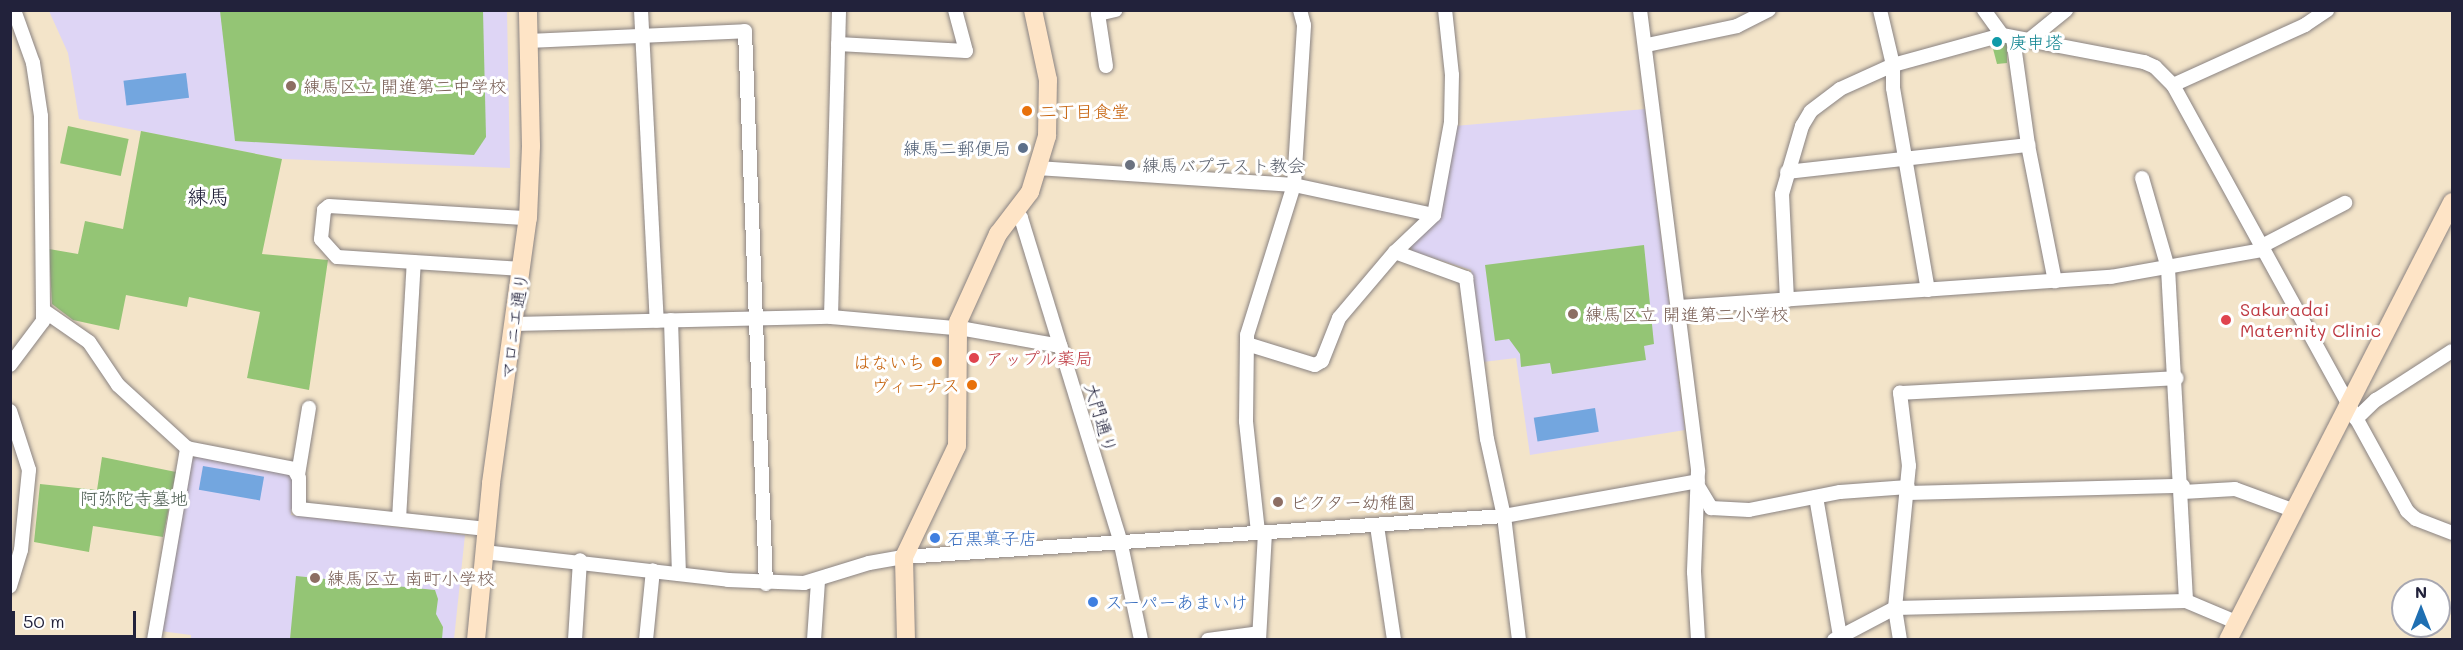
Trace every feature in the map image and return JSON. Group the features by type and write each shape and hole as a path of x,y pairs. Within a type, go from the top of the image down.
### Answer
{"street":[{"path":"10,365 43,321 41,116 33,63 14,10"},
{"name":"マロニエ通り","path":"476,639 484,552 528,218 531,164 528,10"},
{"path":"641,10 664,320 679,574"},
{"path":"831,317 839,10"},
{"path":"838,44 966,51 955,10"},
{"path":"906,639 904,556 957,446 957,328 982,264 1014,211 1030,192 1047,136 1050,103 1045,56 1033,10"},
{"path":"1106,66 1098,14 1116,10"},
{"path":"1208,639 1259,636 1261,532 1246,421 1247,344 1294,184 1304,25 1300,10"},
{"path":"1247,344 1315,364 1322,361 1339,318 1395,252 1434,215 1451,122 1452,75 1445,10"},
{"path":"1640,10 1647,45 1698,484 1694,572 1698,639"},
{"path":"1647,45 1737,27 1769,10"},
{"path":"1880,10 1893,65 1893,88 1928,290"},
{"path":"1984,10 2007,36 2055,281"},
{"path":"2029,40 2066,10"},
{"path":"2172,85 2305,25 2327,10"},
{"path":"528,42 643,34 745,31 758,317 766,584"},
{"path":"1787,300 1782,207 1787,172 1811,111 1840,89 1893,65 2007,36 2144,62 2155,67 2172,85 2407,511 2415,519 2452,533"},
{"path":"1787,172 2028,145"},
{"path":"1037,168 1294,184 1434,215"},
{"path":"2142,178 2168,268 2177,378 2186,601"},
{"path":"2228,639 2295,511 2352,412 2452,202"},
{"path":"1679,307 2055,281 2168,268 2261,248 2345,203"},
{"path":"522,269 336,257 321,239 324,210 329,206 528,218"},
{"name":"大門通り","path":"1014,211 1021,218 1120,540 1141,639"},
{"path":"1395,252 1466,278 1487,439 1504,516 1519,639"},
{"path":"399,519 414,261"},
{"path":"43,310 89,342 118,385 187,448 291,468 298,475"},
{"path":"514,324 831,317 957,328 1060,346"},
{"path":"2352,412 2376,400 2452,351"},
{"path":"1900,639 1895,608 1908,490 1900,393 2177,378"},
{"path":"309,408 298,475 299,509 487,529"},
{"path":"10,411 29,470 21,550 10,586"},
{"path":"154,639 187,448"},
{"path":"484,552 580,560 766,584 818,582 869,563 904,556 1504,516 1698,484"},
{"path":"1698,484 1711,508 1718,510 1749,510 1816,497 1908,490 2235,489 2295,511"},
{"path":"1816,497 1837,638 1895,608 2186,601 2236,622"},
{"path":"1377,526 1394,639"},
{"path":"575,639 580,560"},
{"path":"646,639 653,570"},
{"path":"814,639 818,582"}],"shaded area":[{"name":"練馬区立 開進第二中学校","path":"49,11 507,11 510,168 282,159 79,119 68,53"},
{"name":"練馬区立 開進第二小学校","path":"1645,109 1685,430 1530,455 1516,358 1483,362 1471,270 1412,251 1410,242 1439,214 1455,126"},
{"name":"練馬区立 南町小学校","path":"197,455 290,473 295,480 291,515 465,535 454,639 191,640 191,635 160,631 190,460"}],"green space":[{"path":"220,11 483,11 486,137 474,155 235,141"},
{"path":"1999,42 2007,43 2007,63 1997,64 1992,45"},
{"path":"68,126 129,139 121,176 60,163"},
{"path":"141,131 282,159 262,254 328,260 309,390 247,378 260,312 189,297 187,307 126,295 119,330 73,320 52,304 49,249 78,254 85,221 123,229"},
{"path":"1644,245 1654,344 1644,346 1646,360 1552,374 1550,363 1521,367 1520,354 1509,339 1495,341 1485,265"},
{"name":"阿弥陀寺墓地","path":"102,457 176,472 163,537 93,526 89,552 34,542 40,484 97,490"},
{"path":"296,576 435,590 438,599 436,614 443,627 442,639 290,639"}],"water":[{"path":"186,73 189,98 127,105 123,81"},
{"path":"1595,408 1599,432 1538,441 1534,418"},
{"path":"203,466 264,477 260,500 199,490"}],"place":[{"name":"庚申塔","path":"1997,42"},
{"name":"練馬区立 開進第二中学校","path":"291,86"},
{"name":"二丁目食堂","path":"1027,111"},
{"name":"練馬二郵便局","path":"1023,148"},
{"name":"練馬バプテスト教会","path":"1130,165"},
{"name":"練馬区立 開進第二小学校","path":"1573,314"},
{"name":"Sakuradai Maternity Clinic","path":"2226,320"},
{"name":"アップル薬局","path":"974,358"},
{"name":"はないち","path":"937,362"},
{"name":"ヴィーナス","path":"972,385"},
{"name":"ビクター幼稚園","path":"1278,502"},
{"name":"石黒菓子店","path":"935,538"},
{"name":"練馬区立 南町小学校","path":"315,578"},
{"name":"スーパーあまいけ","path":"1093,602"}],"district":[{"name":"練馬","path":"208,196"}]}
